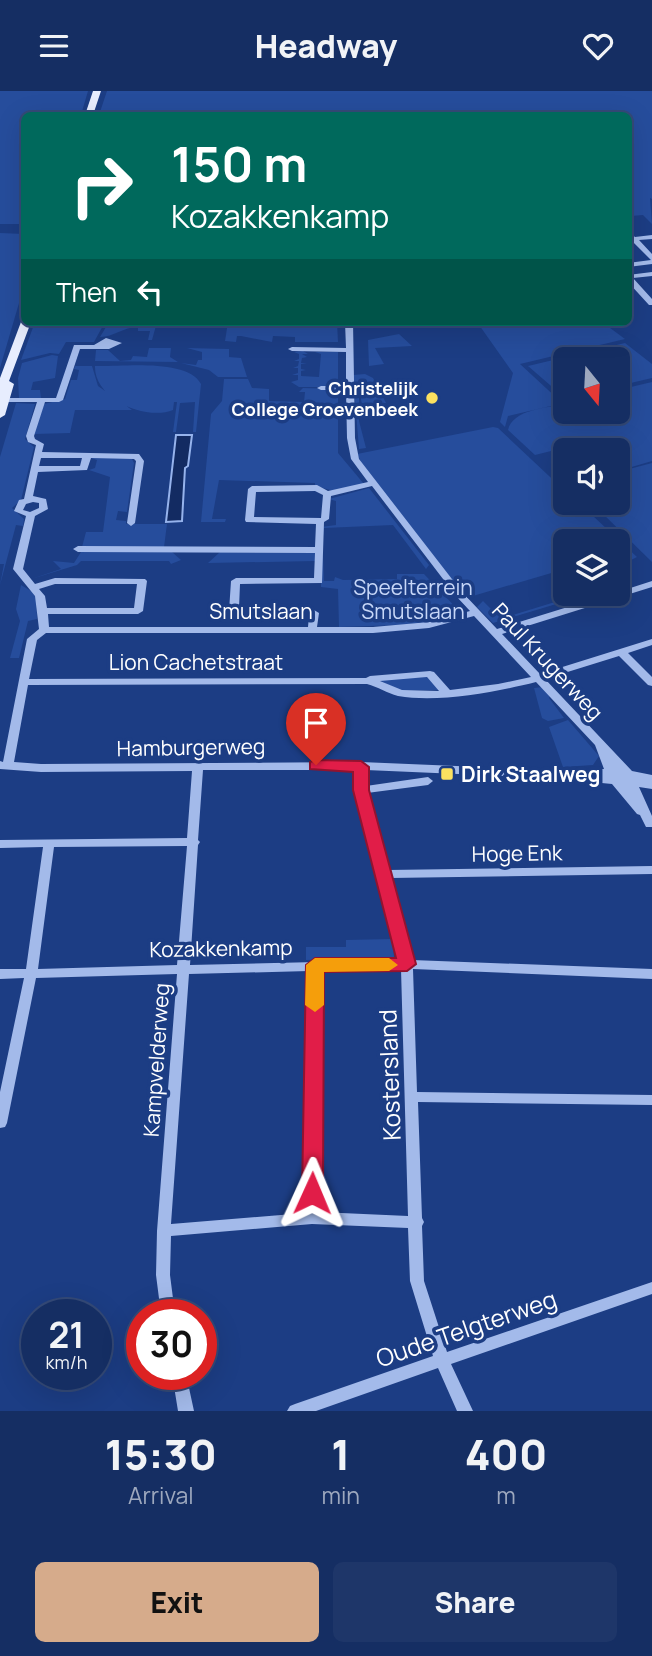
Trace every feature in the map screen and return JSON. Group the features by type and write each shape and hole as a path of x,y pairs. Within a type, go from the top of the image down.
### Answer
{"main road":[{"path":"90,112 97,91"},
{"path":"0,415 3,396 25,326"}],"street":[{"path":"632,237 652,237"},
{"path":"632,239 652,260"},
{"path":"632,264 652,260"},
{"path":"632,276 652,274"},
{"path":"632,281 652,303"},
{"name":"Paul Krugerweg","path":"349,326 353,452 371,484 476,612 540,677 631,779"},
{"path":"3,396 41,401 62,397 77,347 97,346"},
{"path":"292,349 348,350"},
{"path":"321,388 349,388"},
{"path":"28,500 40,455 40,444 31,440 30,436 41,401"},
{"path":"40,455 130,454 141,461 131,523"},
{"path":"36,469 84,468 87,455"},
{"path":"327,494 325,519 320,521 249,520 252,489 317,488 327,494 371,484"},
{"path":"38,499 46,504 41,512 31,515 21,513 17,508 28,500 38,499"},
{"path":"4,765 32,639 44,630 40,596 18,569 31,515"},
{"path":"312,631 314,613 234,611 236,581 319,581 320,521"},
{"path":"78,549 319,550"},
{"path":"34,587 55,581 142,581 138,611 43,611"},
{"path":"498,632 652,584"},
{"name":"Smutslaan","path":"44,630 312,631 402,628 429,625 476,612"},
{"name":"Lion Cachetstraat","path":"24,682 368,681 401,693 447,693 494,689 652,642"},
{"path":"621,652 652,683"},
{"name":"Lion Cachetstraat","path":"368,681 372,677 430,674 447,693"},
{"name":"Paul Krugerweg","path":"598,743 613,776"},
{"name":"Hamburgerweg","path":"4,765 361,767 613,776 652,785"},
{"name":"Kampvelderweg","path":"166,1299 163,1275 164,1231 198,767"},
{"name":"Kostersland","path":"361,767 361,790 407,964 417,1281 442,1360 465,1411"},
{"path":"613,776 651,826"},
{"path":"631,779 651,826"},
{"name":"Hamburgerweg","path":"631,779 652,779"},
{"path":"361,790 428,781"},
{"path":"0,844 194,842"},
{"path":"0,1122 31,973 49,844"},
{"name":"Hoge Enk","path":"382,874 652,870"},
{"name":"Kozakkenkamp","path":"0,974 407,964 652,974"},
{"path":"312,1218 315,965"},
{"path":"413,1097 652,1100"},
{"path":"164,1231 312,1218 417,1222"},
{"name":"Oude Telgterweg","path":"295,1411 652,1288"},
{"path":"182,1390 186,1411"}],"green space":[{"path":"0,91 88,91 82,112 21,112 21,224 0,224"},
{"path":"107,91 652,91 652,224 643,215 632,216 632,112 100,112"},
{"path":"0,233 21,234 21,296 0,368"},
{"path":"34,326 103,326 94,342 66,342 59,354 50,353 21,360"},
{"path":"107,326 156,326 152,340 148,340 150,331 138,331 138,327 100,337"},
{"path":"227,326 337,326 338,342 295,342 295,337 273,336 272,342 241,336 237,336 236,342 225,341"},
{"path":"480,326 607,326 625,339 591,347 553,347 553,356 520,364 553,395 553,405 508,416 505,427 500,422 513,373"},
{"path":"399,334 412,346 375,348 384,364 369,366 368,340"},
{"path":"625,343 652,364 652,378 630,383 630,347 608,347"},
{"path":"149,348 171,348 170,357 178,362 95,361 96,350 108,350 120,361 131,360 133,356 147,357"},
{"path":"187,348 229,349 229,357 241,358 247,377 218,377 209,370 181,363 196,365 198,360 202,360 202,352"},
{"path":"303,351 308,354 302,354 307,357 302,358 301,363 307,363 301,364 301,369 306,370 301,371 301,376 319,377 321,354 315,352 338,352 338,387 299,387 291,382 298,380 298,375 292,375 298,373 298,368 293,368 298,366 299,361 294,361 299,359 299,354 294,352"},
{"path":"52,355 58,356 55,378 33,382 31,390 40,390 41,399 19,398 18,378 22,363"},
{"path":"553,360 553,388 528,366"},
{"path":"75,366 92,366 98,386 132,410 75,410 70,433 34,434 44,404 65,399 71,380 77,380 79,370 74,369"},
{"path":"95,366 168,367 193,376 201,384 196,432 193,432 195,402 180,403 176,432 173,432 177,402 174,402 173,410 162,413 136,410 124,405 103,388 97,378"},
{"path":"365,374 373,378 386,403 362,406 359,384 359,421 366,448 359,449 353,375"},
{"path":"224,379 248,379 252,388 269,389 269,401 304,402 305,392 299,392 303,388 338,389 338,453 364,484 334,491 315,486 315,483 219,480 212,519 226,519 225,522 201,522 211,414 222,401"},
{"path":"652,382 652,461 630,467 630,438 553,438 553,450 535,455 508,430 511,423 523,414 553,406 553,424 630,424 630,387"},
{"path":"16,403 35,404 25,439 34,447 21,500 12,508 24,519 23,526 16,525 0,585 4,564 0,564 0,457"},
{"path":"498,428 553,480 553,515 592,515 607,529 553,529 553,573 466,598 364,468 357,454"},
{"path":"131,457 134,463 127,512 118,511 116,520 126,521 126,524 167,524 164,547 82,547 86,532 103,532 110,477 89,470 95,468 97,460 91,458"},
{"path":"652,463 652,562 630,540 630,529 618,529 604,515 630,515 630,469"},
{"path":"369,488 429,565 426,569 393,525 324,528 322,545 321,527 336,525 336,501 329,499"},
{"path":"630,550 637,557 630,560"},
{"path":"81,552 172,552 181,560 171,564 169,561 81,561 77,565 31,579 61,569 53,561 74,563"},
{"path":"220,552 316,553 315,561 208,563"},
{"name":"Speelterrein Smutslaan","path":"323,556 324,581 334,581 335,577 343,580 397,579 397,574 424,574 463,615 449,618 447,614 433,616 434,621 401,625 339,627 338,589 321,587"},
{"path":"21,585 36,594 37,619 28,621 19,658 10,658 20,621 16,609"},
{"path":"483,601 497,615 503,614 506,617 553,603 553,605 493,623 477,607"},
{"path":"427,677 440,690 398,690 377,679"},
{"path":"543,687 551,695 549,698 564,718 548,721 542,718 534,688"},
{"path":"568,720 599,756 593,765 563,767 549,727"},
{"path":"393,939 394,958 306,960 306,947 346,947 346,940"}],"shaded area":[{"path":"176,435 192,435 188,466 185,468 182,521 166,522"}],"slow traffic":[{"path":"315,1005 315,965 389,965"}],"place":[{"name":"Christelijk College Groevenbeek","path":"432,398"},
{"name":"Dirk Staalweg","path":"447,774"}],"route":[{"path":"312,1193 315,965 407,964 361,790 361,767 316,765"}]}
